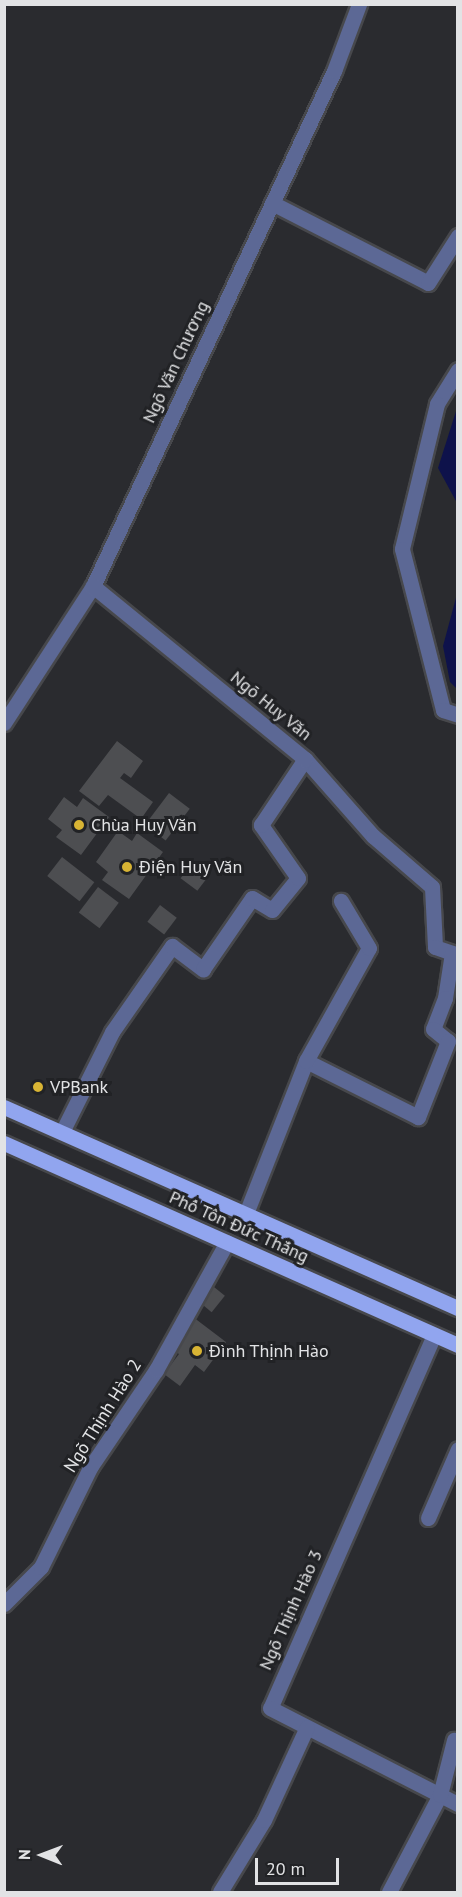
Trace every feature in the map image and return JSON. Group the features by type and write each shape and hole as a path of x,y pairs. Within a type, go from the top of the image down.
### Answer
{"main road":[{"name":"Phố Tôn Đức Thắng","path":"4,1107 458,1308"},
{"name":"Phố Tôn Đức Thắng","path":"4,1143 458,1345"}],"street":[{"name":"Ngõ Văn Chương","path":"4,723 93,586 272,203 359,4"},
{"path":"272,203 428,283 458,236"},
{"path":"458,370 437,404 402,549 442,710 458,714"},
{"name":"Ngõ Huy Văn","path":"62,1132 112,1032 172,946 203,969 252,898 272,910 298,878 261,825 305,759 93,586"},
{"path":"305,759 374,836 432,887 435,947 452,952 445,998 433,1029 448,1041 418,1118 306,1061"},
{"path":"246,1216 306,1061 369,948 341,901"},
{"name":"Ngõ Thịnh Hào 2","path":"4,1604 41,1568 91,1466 156,1370 226,1242"},
{"name":"Ngõ Thịnh Hào 3","path":"434,1335 270,1707 458,1804"},
{"path":"428,1518 458,1449"},
{"path":"220,1893 264,1820 307,1727"},
{"path":"389,1893 440,1795 454,1740"}],"shaded area":[{"path":"457,408 457,503 438,468"},
{"path":"457,594 458,689 450,682 443,646"}],"building":[{"path":"117,741 143,761 131,778 124,773 120,778 153,802 141,819 108,795 99,806 79,791"},
{"path":"169,793 190,809 166,841 145,825"},
{"name":"Chùa Huy Văn","path":"64,797 77,807 83,798 109,817 81,855 56,837 62,830 48,819"},
{"name":"Điện Huy Văn","path":"118,831 132,841 137,833 163,852 129,899 102,880 108,872 96,862"},
{"path":"62,857 94,882 80,901 47,876"},
{"path":"192,863 209,876 197,891 181,878"},
{"path":"98,887 119,903 100,928 79,913"},
{"path":"160,905 177,918 164,934 147,922"},
{"path":"214,1287 225,1296 212,1312 201,1303"},
{"name":"Đình Thịnh Hào","path":"193,1317 226,1342 204,1372 195,1365 180,1386 164,1374 179,1354 170,1348"}],"place":[{"name":"Chùa Huy Văn","path":"79,825"},
{"name":"Điện Huy Văn","path":"127,867"},
{"name":"VPBank","path":"38,1087"},
{"name":"Đình Thịnh Hào","path":"197,1351"}]}
